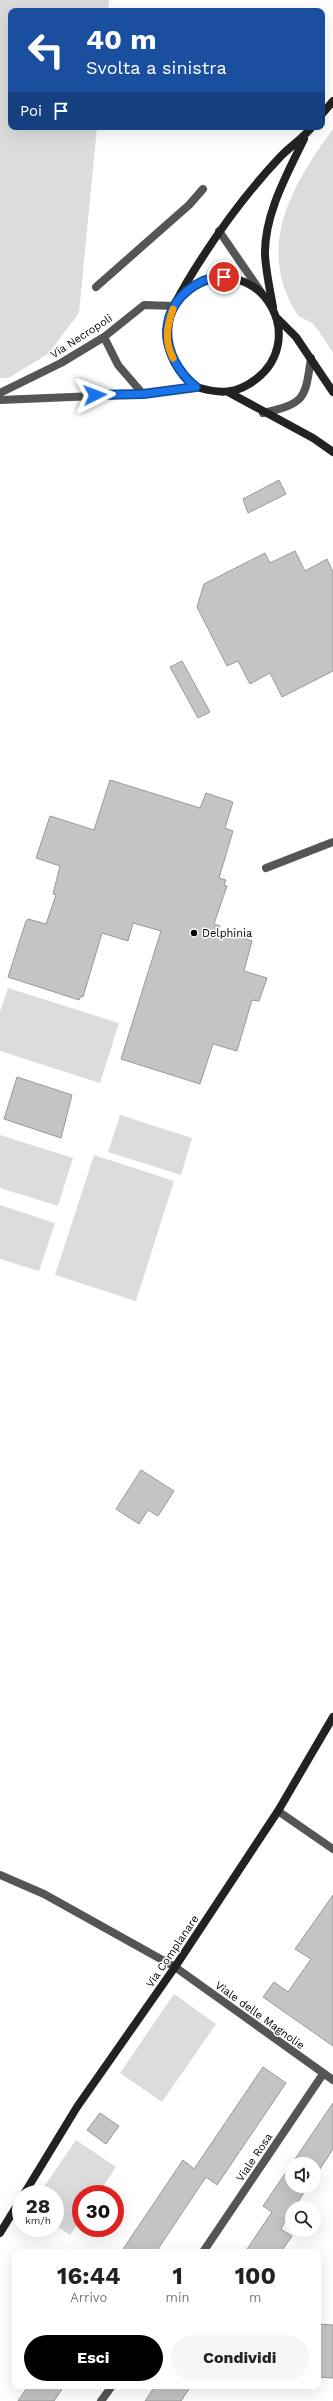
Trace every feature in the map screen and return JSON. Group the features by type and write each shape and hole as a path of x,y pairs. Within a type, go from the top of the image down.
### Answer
{"street":[{"path":"325,110 333,101"},
{"path":"196,387 181,373 168,349 167,327 174,306 219,231 282,156 310,130"},
{"path":"273,308 265,254 268,229 285,179 305,136"},
{"path":"96,287 189,204 203,189"},
{"path":"219,231 273,308 278,319 296,337 333,392"},
{"path":"174,306 187,290 204,280 210,279 224,277 243,281 261,292"},
{"name":"Via Necropoli","path":"0,393 61,363 104,337 144,305 174,306"},
{"path":"0,400 143,394 196,387 213,392 228,392 249,384 262,374 272,361 278,345 278,319"},
{"path":"104,337 118,365 143,394"},
{"path":"263,413 286,407 302,397 308,383 311,358"},
{"path":"228,392 263,413 313,438 333,452"},
{"path":"266,868 333,842"},
{"name":"Via Complanare","path":"29,2185 77,2107 174,1967 278,1811 333,1717"},
{"path":"278,1811 333,1849"},
{"name":"Viale delle Magnolie","path":"0,1875 44,1894 174,1967 333,2080"},
{"name":"Viale Rosa","path":"205,2249 323,2074"},
{"path":"0,2233 12,2214"},
{"path":"101,2401 110,2389"}],"shaded area":[{"path":"0,0 109,0 108,8 8,8 8,130 97,130 79,313 48,354 8,378 0,378"},
{"path":"333,129 333,353 314,325 297,314 285,289 279,265 279,241 284,217 293,194 304,172"},
{"path":"8,988 119,1023 100,1083 0,1051 0,1012"},
{"path":"120,1115 192,1138 181,1175 108,1152"},
{"path":"0,1135 73,1158 58,1206 0,1188"},
{"path":"94,1155 174,1181 136,1301 55,1275"},
{"path":"0,1205 55,1223 39,1271 0,1259"},
{"path":"174,1994 216,2024 162,2102 120,2073"},
{"path":"76,2140 116,2167 104,2185 72,2185 72,2232 70,2235 64,2231 64,2185 45,2185"}],"building":[{"path":"279,480 286,494 248,513 243,499"},
{"path":"295,551 305,571 327,559 333,572 333,671 282,697 270,673 250,684 238,661 227,666 197,607 204,584 265,553 270,563"},
{"path":"182,661 210,712 198,718 170,667"},
{"name":"Delphinia","path":"110,780 200,808 206,793 233,802 225,828 233,831 219,878 226,880 224,885 227,886 214,924 220,926 218,930 252,941 244,971 267,978 259,1001 252,1000 237,1051 213,1044 200,1084 121,1059 161,931 133,923 128,941 102,933 83,997 81,996 79,1000 8,977 26,921 28,919 46,924 56,895 53,894 60,866 36,858 50,816 94,830"},
{"path":"17,1077 72,1095 61,1138 4,1119"},
{"path":"141,1470 174,1491 158,1516 148,1510 139,1524 116,1509"},
{"path":"333,1895 333,2046 263,1997 274,1982 288,1992 311,1959 295,1949"},
{"path":"263,2067 286,2083 217,2185 206,2177 158,2249 123,2249 183,2160 194,2169"},
{"path":"333,2103 333,2149 321,2167 321,2157 296,2157"},
{"path":"100,2113 119,2126 106,2144 87,2130"},
{"path":"285,2174 285,2193 304,2193 298,2201 285,2201 285,2221 281,2229 285,2232 285,2237 291,2237 283,2249 247,2249 272,2212 263,2206"},
{"path":"321,2324 333,2325 333,2378 321,2377"},
{"path":"26,2389 62,2389 54,2401 18,2401"},
{"path":"153,2389 189,2389 181,2401 145,2401"}],"slow traffic":[{"path":"173,309 167,327 168,349 173,358"}],"place":[{"name":"Delphinia","path":"194,933"}],"route":[{"path":"95,395 143,394 196,387 184,378 168,349 167,327 174,306 187,290 204,280 224,277"}]}
